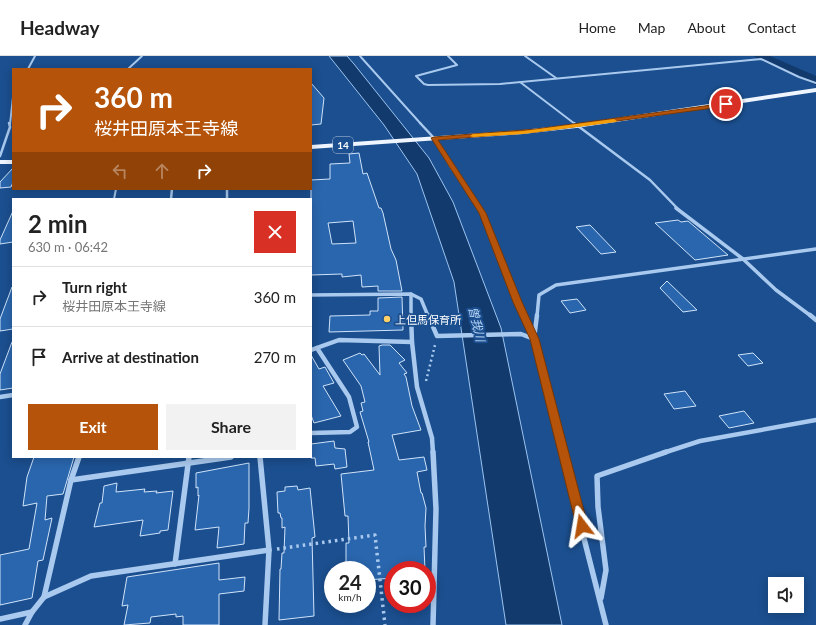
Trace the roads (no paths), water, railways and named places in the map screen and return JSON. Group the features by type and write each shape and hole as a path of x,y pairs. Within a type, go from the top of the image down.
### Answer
{"main road":[{"name":"14","path":"312,147 523,132 576,126 816,90"},
{"path":"0,162 12,162"}],"street":[{"path":"29,68 35,56"},
{"path":"129,68 142,56"},
{"path":"360,56 433,139 482,213 517,302 534,339 606,625"},
{"path":"448,56 457,65 416,76 424,84 428,85 519,82 761,59 799,77 816,83"},
{"path":"525,56 557,78"},
{"path":"519,82 650,180 673,205 743,259 776,290 816,320"},
{"path":"0,156 11,125 9,120 12,103"},
{"path":"534,339 539,295 556,286 816,248"},
{"path":"312,295 411,294 421,299 437,336 453,337 521,334 534,339"},
{"path":"411,294 412,342 417,387 432,438 436,509 433,625"},
{"path":"312,433 350,432 357,427 349,397 314,349 339,340 412,342"},
{"path":"0,397 12,395"},
{"path":"600,600 606,570 598,507 597,476 642,459 700,441 816,420"},
{"path":"25,625 32,612 44,597 71,480 79,458"},
{"path":"71,480 188,460 217,458"},
{"path":"260,458 269,550 265,625"},
{"path":"175,564 188,460"},
{"path":"44,597 91,576 269,550"},
{"path":"0,619 32,612"}],"water":[{"name":"曽我川","path":"329,56 347,56 354,64 429,158 453,202 501,328 562,625 506,625 454,282 417,174 384,125"}],"waterway":[{"path":"760,56 816,81"}],"place":[{"name":"上但馬保育所","path":"387,319"}]}
